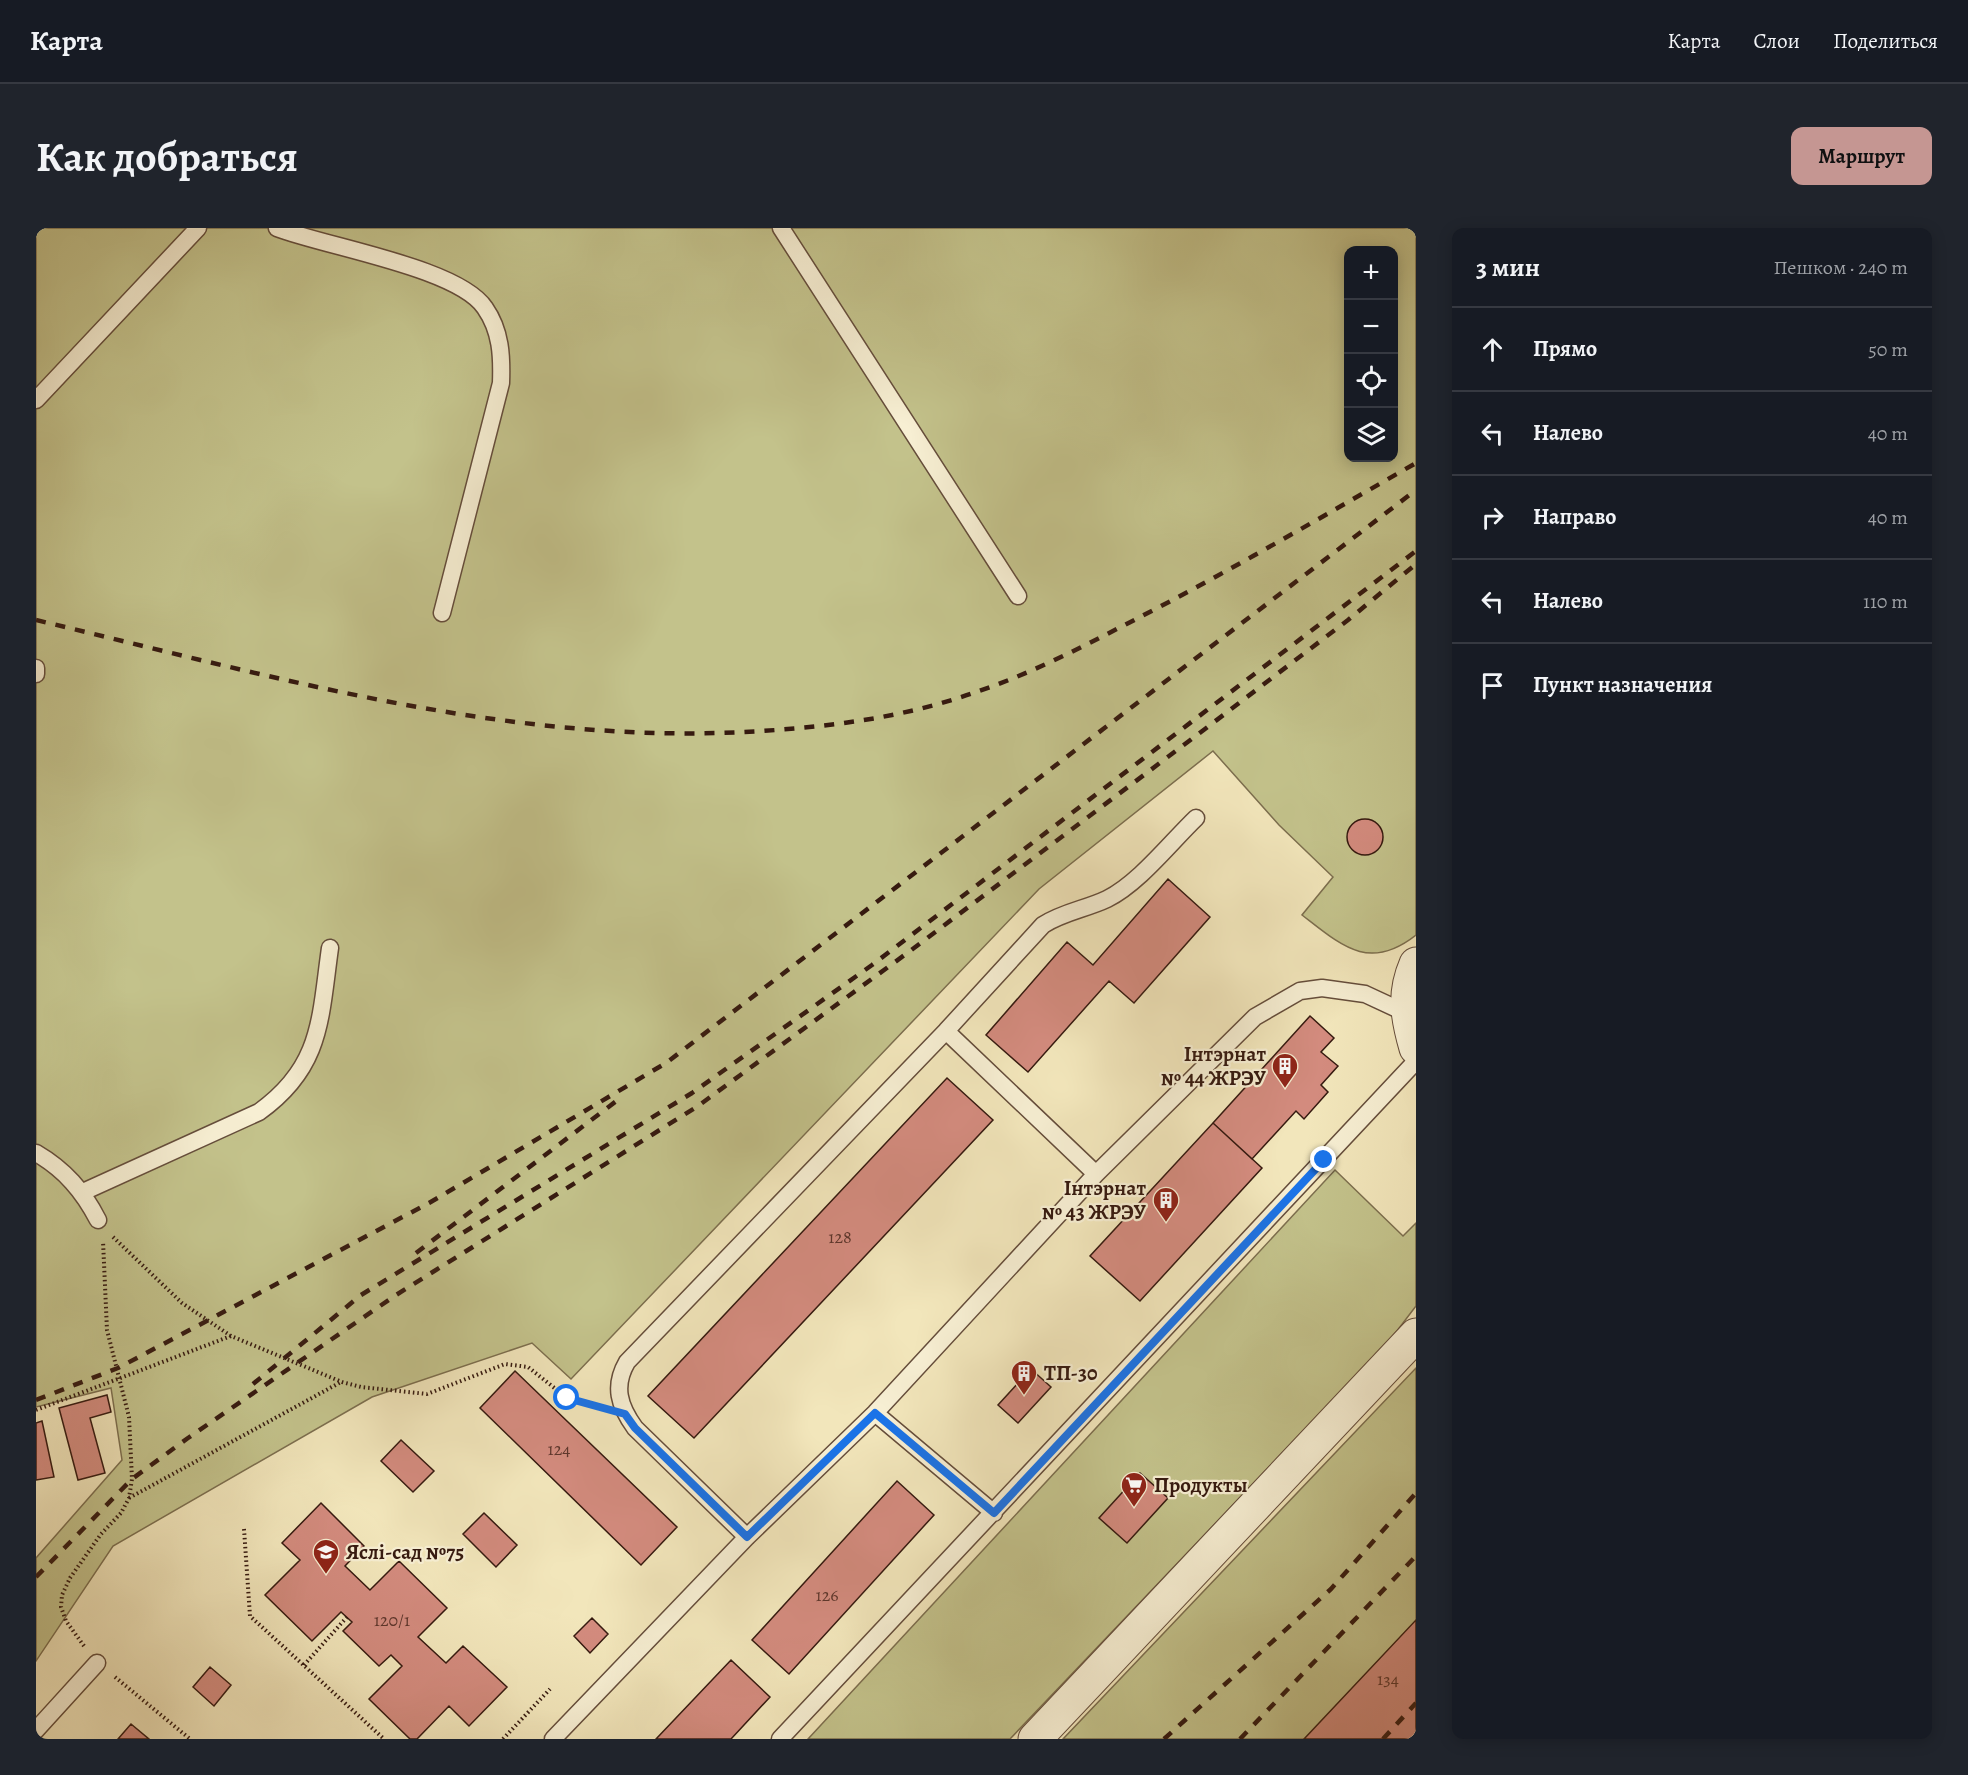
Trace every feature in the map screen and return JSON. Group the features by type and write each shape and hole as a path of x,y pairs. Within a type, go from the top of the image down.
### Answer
{"street":[{"path":"1416,964 1407,988 1406,1013 1416,1048"},
{"path":"1035,1739 1416,1335"}],"lane":[{"path":"36,399 198,228"},
{"path":"277,228 306,239 434,273 452,282 484,306 497,329 502,356 501,383 442,613"},
{"path":"781,228 1018,596"},
{"path":"36,668 36,674"},
{"path":"747,1537 635,1428 625,1414 619,1397 618,1377 639,1347 946,1031 1043,925 1055,917 1094,904 1119,891 1196,818"},
{"path":"83,1192 259,1112 282,1095 300,1073 314,1046 330,948"},
{"path":"553,1739 747,1537 875,1413 1096,1174 1255,1017 1300,991 1322,988 1365,994 1406,1013"},
{"path":"946,1031 1096,1174"},
{"path":"780,1739 1416,1061"},
{"path":"36,1153 52,1162 83,1192 98,1220"},
{"path":"875,1413 994,1513"},
{"path":"36,1730 97,1663"}],"path":[{"path":"98,1220 182,1303 231,1336 342,1382 361,1387 427,1394 505,1364 528,1367 567,1398 625,1414"},
{"path":"98,1220 102,1234 107,1330 129,1417 132,1479 129,1498"},
{"path":"36,1410 231,1336"},
{"path":"190,1739 97,1663 66,1621 61,1607 63,1595 88,1552 129,1498 342,1382"},
{"path":"244,1529 250,1616 384,1739"},
{"path":"304,1665 347,1617"},
{"path":"503,1739 550,1689"}],"shaded area":[{"path":"36,228 1416,228 1416,935 1384,952 1370,953 1343,945 1302,915 1333,877 1279,825 1213,751 1039,889 571,1379 532,1343 372,1397 113,1546 36,1661 36,1558 122,1460 111,1388 36,1407"},
{"path":"1335,1170 1403,1236 1416,1223 1416,1306 1390,1340 1010,1739 808,1739"},
{"path":"1416,1368 1416,1739 1063,1739"}],"building":[{"path":"1365,819 1378,824 1383,837 1378,850 1365,855 1352,850 1347,837 1352,824"},
{"path":"1168,879 1210,917 1134,1003 1109,981 1028,1072 986,1035 1067,942 1093,965"},
{"name":"Інтэрнат № 44 ЖРЭУ","path":"1310,1016 1334,1038 1321,1052 1338,1066 1321,1085 1328,1092 1304,1119 1296,1111 1252,1159 1213,1123"},
{"path":"947,1078 993,1120 694,1438 648,1396"},
{"name":"Інтэрнат № 43 ЖРЭУ","path":"1213,1123 1262,1168 1140,1301 1090,1256"},
{"name":"ТП-30","path":"1031,1369 1051,1387 1018,1423 998,1405"},
{"path":"515,1371 677,1527 641,1565 480,1408"},
{"path":"107,1395 111,1412 90,1418 105,1473 78,1480 59,1408"},
{"path":"42,1421 54,1477 36,1480 36,1423"},
{"path":"401,1440 434,1471 413,1492 381,1461"},
{"name":"Продукты","path":"1140,1473 1168,1498 1127,1543 1099,1518"},
{"path":"897,1481 934,1515 789,1674 752,1640"},
{"path":"321,1503 364,1546 345,1566 370,1590 399,1561 447,1608 418,1637 446,1663 463,1646 507,1687 469,1726 449,1706 417,1739 410,1739 369,1699 402,1666 391,1655 379,1666 343,1631 352,1622 341,1612 312,1641 265,1595 300,1560 282,1543"},
{"path":"484,1513 517,1545 496,1567 463,1534"},
{"path":"592,1618 608,1634 590,1653 574,1636"},
{"path":"1416,1620 1416,1739 1304,1739"},
{"path":"731,1660 770,1697 731,1739 656,1739"},
{"path":"210,1667 231,1685 214,1706 193,1687"},
{"path":"131,1724 149,1739 118,1739"}],"railway":[{"path":"36,620 311,686 495,719 588,729 682,733 776,730 827,725 878,718 927,707 997,684 1039,667 1211,579 1416,463"},
{"path":"36,1400 118,1368 429,1203 666,1063 1416,490"},
{"path":"253,1384 361,1295 692,1093 872,965 1416,551"},
{"path":"36,1577 132,1479 396,1295 698,1106 910,951 1201,732 1348,620 1416,564"},
{"path":"416,1253 619,1099"},
{"path":"1164,1739 1331,1589 1416,1493"},
{"path":"1240,1739 1416,1556"},
{"path":"1383,1739 1416,1703"}],"place":[{"name":"Інтэрнат № 44 ЖРЭУ","path":"1285,1089"},
{"name":"Інтэрнат № 43 ЖРЭУ","path":"1166,1223"},
{"name":"ТП-30","path":"1024,1396"},
{"name":"Продукты","path":"1134,1508"},
{"name":"Яслі-сад №75","path":"326,1575"}],"route":[{"path":"567,1398 625,1414 635,1428 747,1537 875,1413 994,1513 1324,1160"}]}
